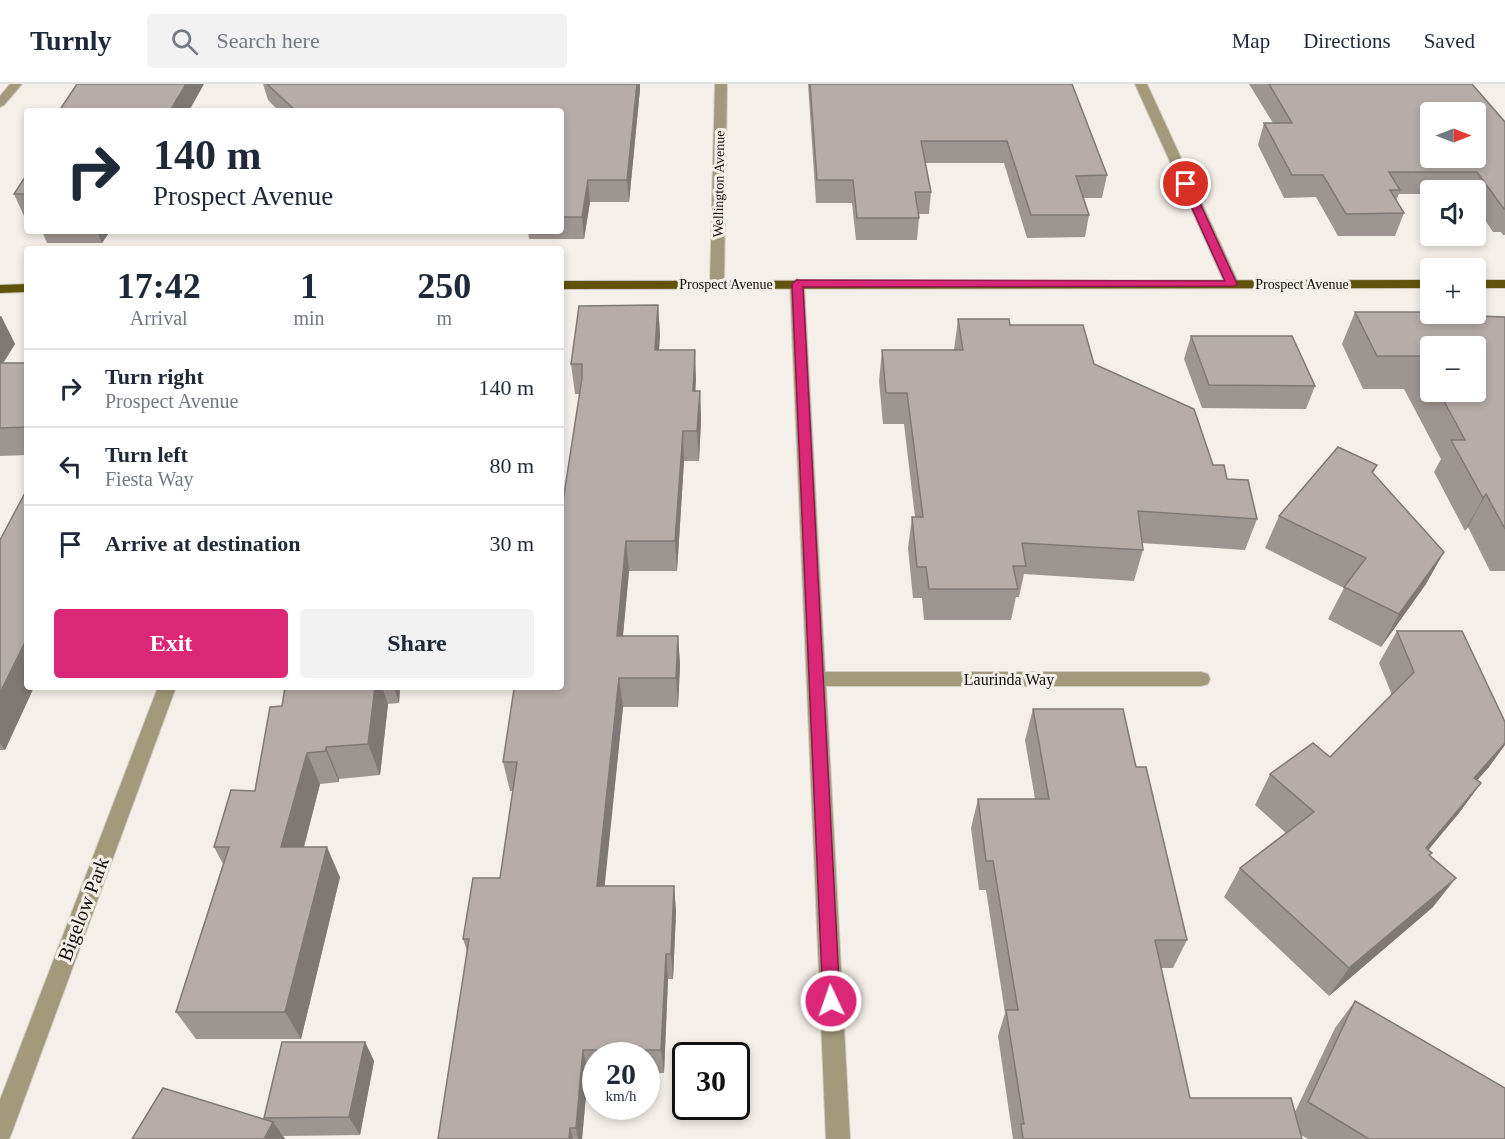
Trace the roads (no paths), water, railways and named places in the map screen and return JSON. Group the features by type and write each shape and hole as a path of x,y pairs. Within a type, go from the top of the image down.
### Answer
{"main road":[{"name":"Prospect Avenue","path":"564,285 1420,284"},
{"path":"1486,284 1505,284"},
{"path":"0,289 24,288"}],"street":[{"path":"0,103 16,84"},
{"name":"Wellington Avenue","path":"717,284 721,84"},
{"path":"1141,84 1232,284"},
{"path":"797,284 838,1139"},
{"name":"Laurinda Way","path":"816,680 1201,679"},
{"name":"Bigelow Park","path":"0,1132 166,690"}]}
